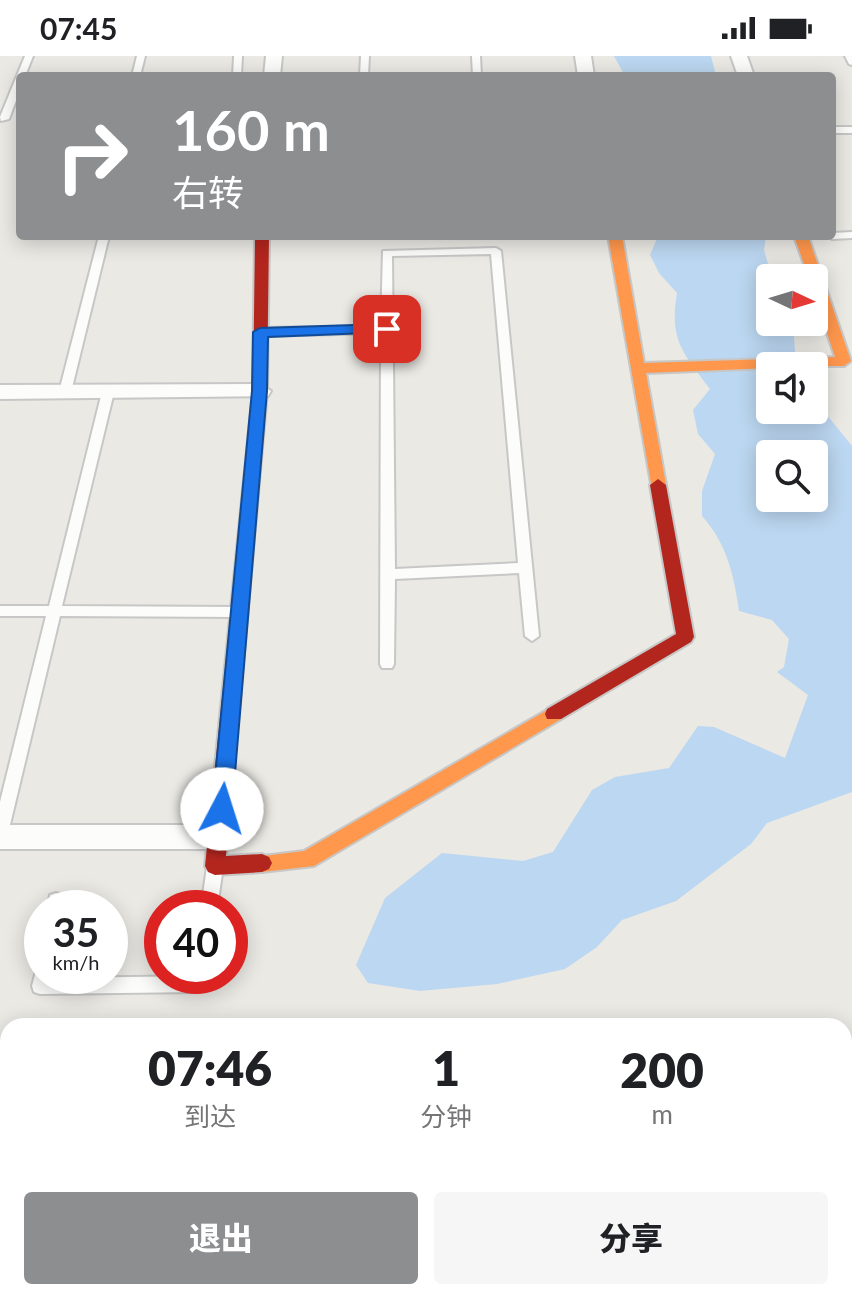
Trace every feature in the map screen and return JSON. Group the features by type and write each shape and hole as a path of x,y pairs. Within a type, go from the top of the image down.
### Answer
{"street":[{"path":"262,240 260,391 215,866 307,860 685,637 616,240"},
{"path":"638,368 848,361 803,240"},
{"path":"0,392 260,391"},
{"path":"0,835 219,837"}],"lane":[{"path":"849,56 852,62"},
{"path":"4,119 16,90"},
{"path":"65,392 103,240"},
{"path":"387,240 387,664"},
{"path":"495,240 532,636"},
{"path":"387,253 496,251"},
{"path":"260,332 387,329"},
{"path":"0,835 108,392"},
{"path":"388,574 525,568"},
{"path":"0,611 240,612"},
{"path":"212,890 215,866"}],"water":[{"path":"614,56 711,56 715,72 623,72"},
{"path":"656,240 765,240 764,250 768,264 756,264 756,336 794,336 795,352 756,352 756,424 828,424 828,416 852,446 852,792 767,823 751,844 676,901 622,920 597,947 565,969 497,984 420,991 368,983 356,965 385,898 442,853 523,861 553,852 592,790 615,777 669,768 698,726 714,727 785,758 808,695 777,672 784,667 789,639 772,620 739,611 728,560 718,538 702,516 702,491 715,454 698,434 693,410 710,389 680,345 675,323 677,293 659,273 650,255"}],"traffic: slow":[{"path":"616,240 658,485"},
{"path":"638,368 844,361 802,240"},
{"path":"262,863 307,860 554,714"}],"traffic: jam":[{"path":"262,240 260,391 215,866 262,863"},
{"path":"554,714 685,637 658,485"}],"route":[{"path":"222,809 260,391 260,332 387,329"}]}
